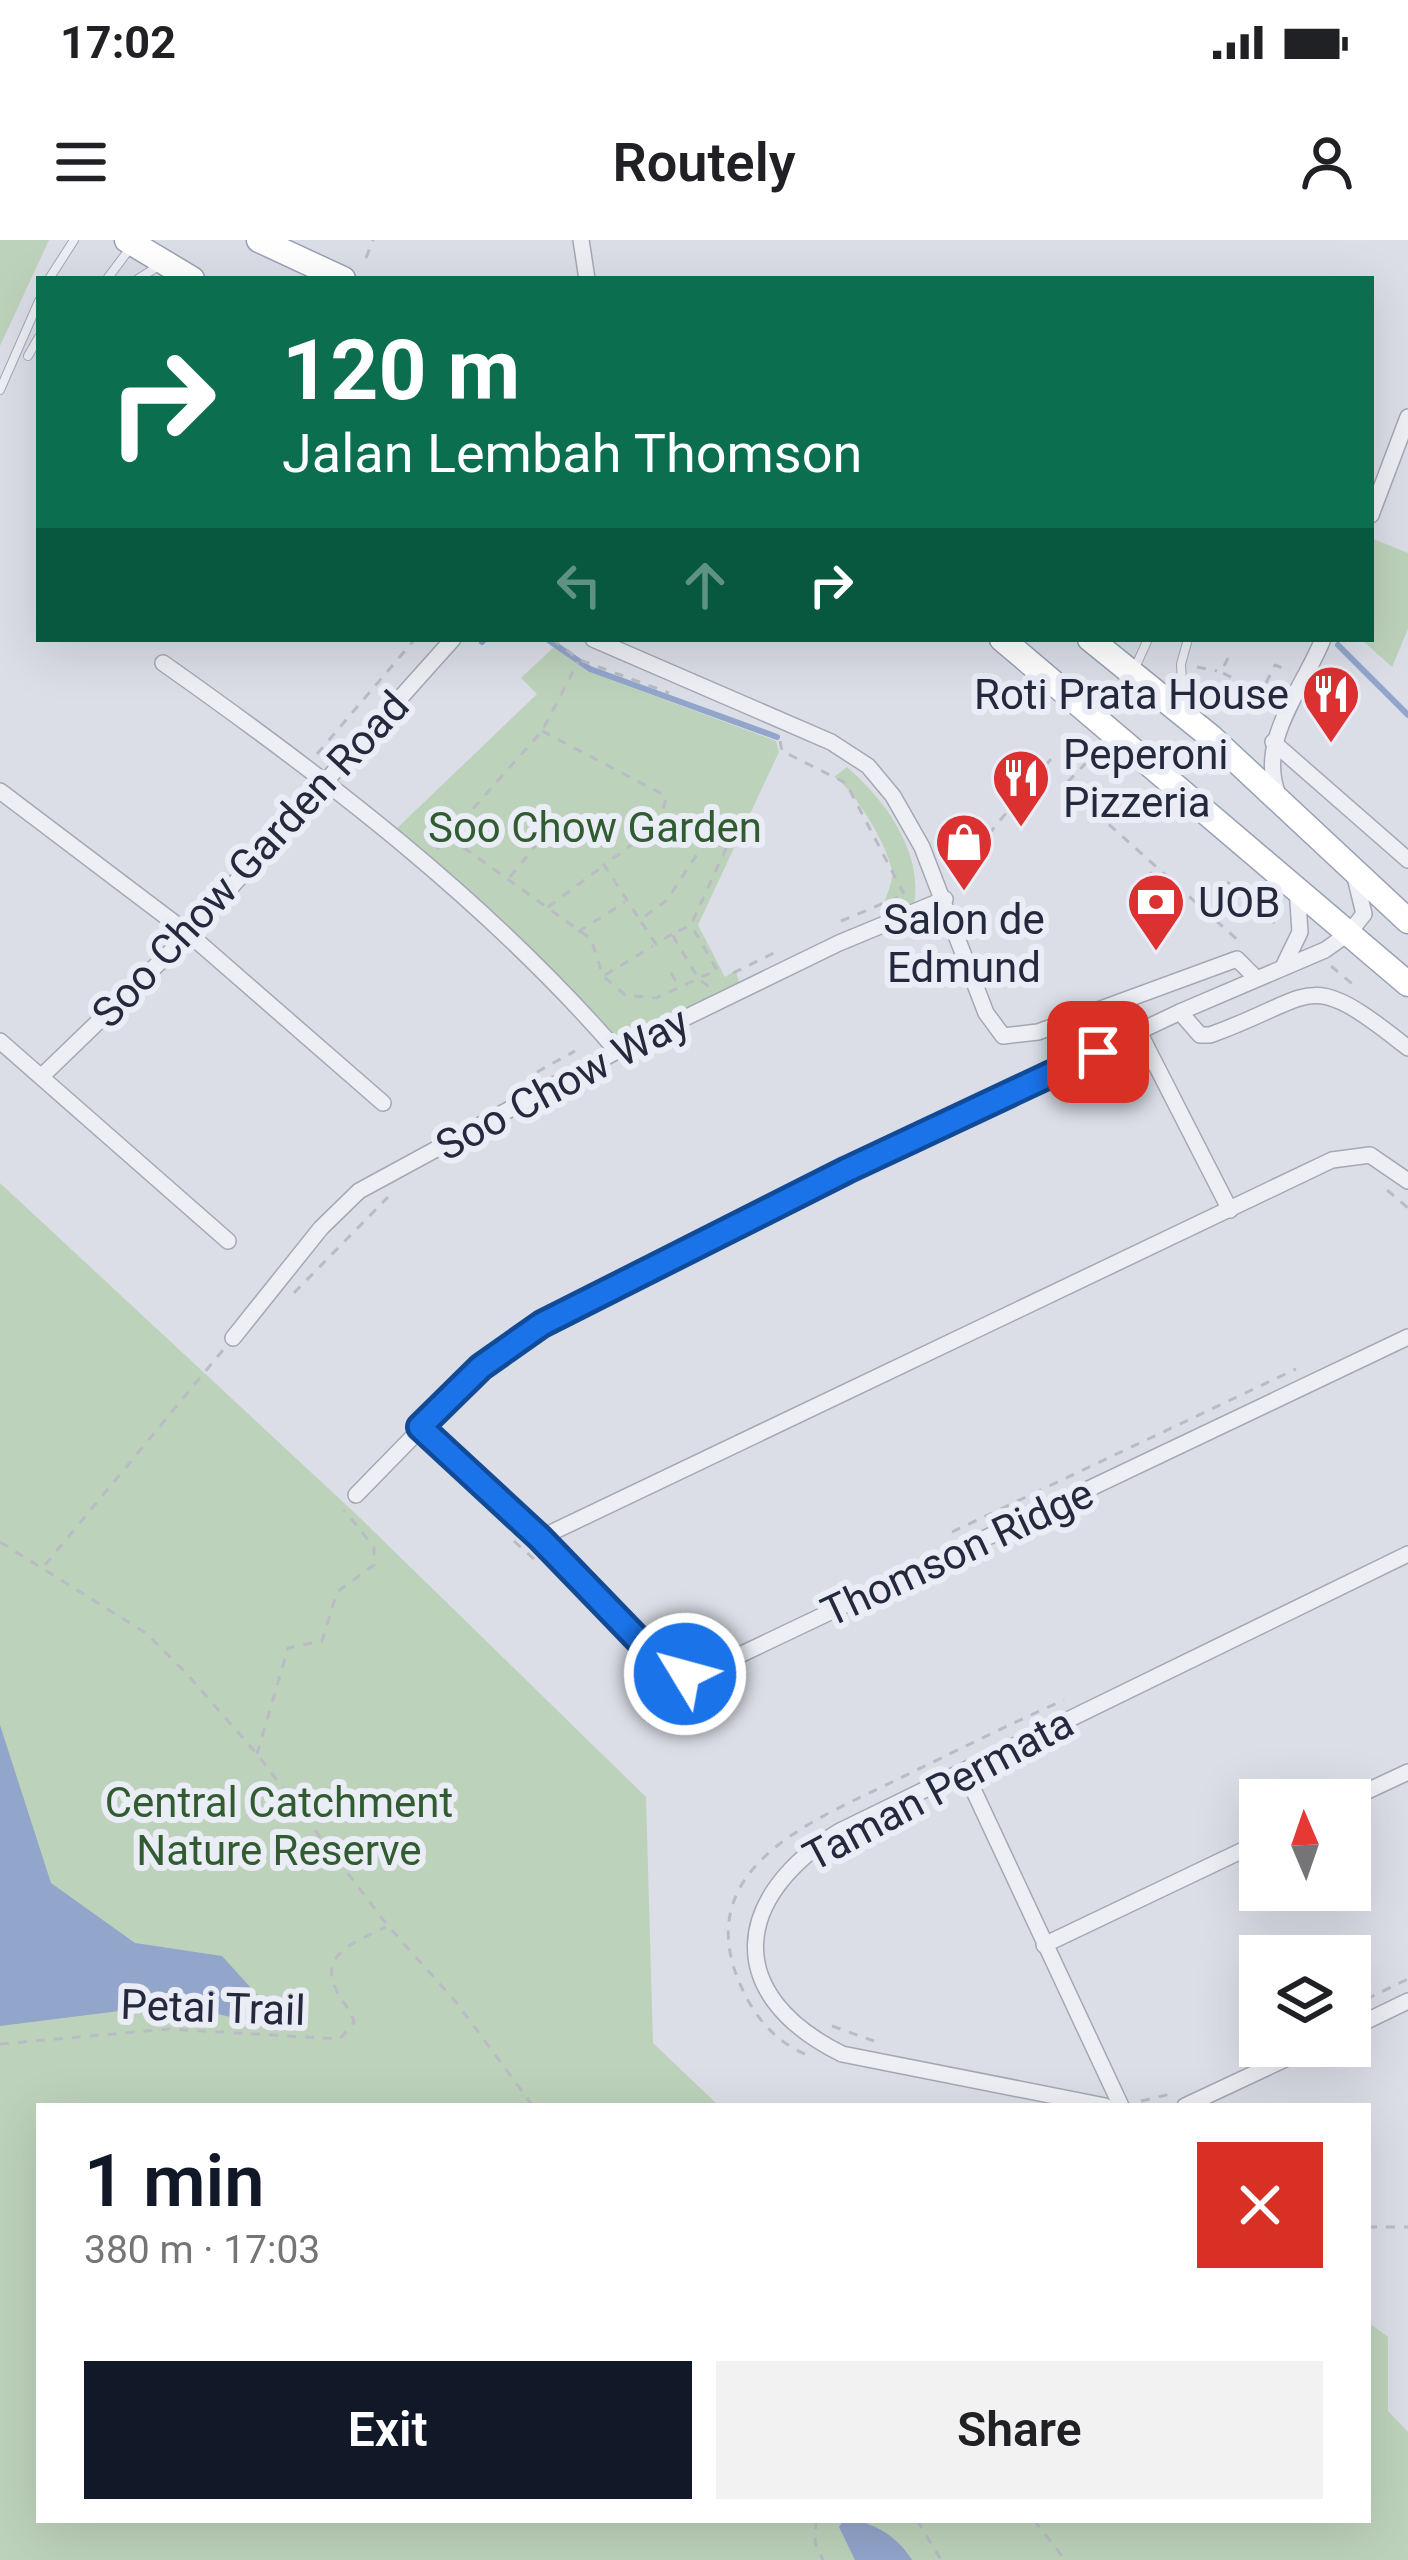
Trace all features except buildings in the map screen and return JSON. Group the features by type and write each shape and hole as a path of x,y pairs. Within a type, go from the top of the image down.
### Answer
{"main road":[{"path":"259,240 337,276"},
{"path":"130,242 186,276"},
{"path":"1006,642 1408,984"},
{"path":"1094,642 1194,723 1408,921"}],"street":[{"path":"581,240 586,276"},
{"path":"1374,507 1408,417"},
{"name":"Soo Chow Garden Road","path":"42,1076 189,934 450,642"},
{"path":"600,642 830,742 868,766 893,796 944,895 994,1030 1020,1037 1038,1032 1245,956 1256,977"},
{"path":"1283,805 1273,782 1273,742 1322,642"},
{"path":"163,663 329,781 518,950 617,1052"},
{"path":"1231,756 1260,752 1273,742"},
{"path":"1273,742 1408,860"},
{"path":"0,791 189,934 383,1103"},
{"path":"356,1495 481,1367 542,1324 847,1170 1349,933 1365,907 1354,874"},
{"path":"1284,965 1300,932 1298,888"},
{"name":"Soo Chow Way","path":"232,1338 321,1228 359,1190 617,1052 944,895"},
{"path":"1180,1012 1200,1035 1210,1035 1269,1006 1322,994 1344,1000 1408,1048"},
{"path":"1139,1031 1230,1210"},
{"path":"0,1041 228,1241"},
{"path":"540,1538 1346,1155 1370,1154 1408,1181"},
{"name":"Thomson Ridge","path":"420,1427 540,1538 655,1657 685,1674 746,1652 1408,1337"},
{"name":"Taman Permata","path":"1114,2102 842,2054 798,2027 766,1988 756,1949 758,1926 790,1864 840,1831 1408,1554"},
{"path":"965,1772 1114,2102"},
{"path":"1371,1789 1408,1772"},
{"path":"1044,1945 1239,1852"},
{"path":"1371,2019 1408,2001"},
{"path":"1180,2099 1260,2067"}],"lane":[{"path":"50,276 74,240"},
{"path":"109,276 130,242"},
{"path":"56,262 59,276"},
{"path":"143,276 164,264"},
{"path":"0,390 36,309"},
{"path":"28,356 36,342"},
{"path":"1132,673 1147,642"},
{"path":"1188,642 1180,696 1194,723"}],"path":[{"path":"366,258 373,240"},
{"path":"308,765 413,642"},
{"path":"555,642 578,662 675,696"},
{"path":"578,662 542,731 449,837 594,943 603,976 635,999 656,998 717,970 691,925"},
{"path":"542,731 666,796 663,811 643,835 547,908"},
{"path":"778,735 782,751 845,783 899,879"},
{"path":"944,895 1051,759"},
{"path":"1143,806 1093,763 1084,764 1065,785 1245,956"},
{"path":"603,976 691,925 728,846 710,836 667,901 640,920"},
{"path":"509,878 541,839"},
{"path":"604,865 656,944"},
{"path":"1146,879 1156,868"},
{"path":"1227,882 1284,935"},
{"path":"1233,915 1246,899"},
{"path":"577,933 627,901"},
{"path":"672,934 698,978 711,988"},
{"path":"671,973 679,987"},
{"path":"290,1298 397,1190"},
{"path":"44,1566 232,1338"},
{"path":"937,1540 1306,1364"},
{"path":"257,1754 288,1648 322,1641 338,1592 374,1565 374,1547 342,1512 356,1495"},
{"path":"513,1540 547,1573"},
{"path":"0,1542 146,1633 257,1754 531,2103"},
{"name":"Petai Trail","path":"0,2044 169,2029 340,2039 354,2022 332,1980 333,1962 344,1947 388,1926"},
{"path":"1371,1997 1408,1979"},
{"path":"825,2023 875,2041"},
{"path":"1114,2102 1180,2099"},
{"path":"1371,2227 1408,2227"},
{"path":"816,2523 815,2542 823,2560"},
{"path":"919,2523 941,2560"},
{"path":"1036,2523 1065,2560"}],"green space":[{"path":"0,240 49,240 0,346"},
{"path":"1374,539 1408,553 1408,629 1392,667 1364,642 1374,642"},
{"name":"Soo Chow Garden","path":"554,647 587,671 776,741 779,752 698,925 725,977 736,970 741,991 619,1051 393,832 537,694 521,678"},
{"path":"847,767 889,814 914,871 913,912 882,925 891,867 871,823 834,777"},
{"name":"Central Catchment Nature Reserve","path":"0,1183 357,1515 646,1797 653,2043 716,2103 36,2103 36,2523 1371,2523 1371,2324 1388,2337 1388,2411 1408,2432 1408,2560 0,2560"}],"water":[{"path":"0,1725 51,1883 135,1943 222,1956 269,2008 264,2025 175,2004 0,2026"},
{"path":"864,2523 883,2531 912,2560 855,2560 839,2527"}],"waterway":[{"path":"551,642 590,669 777,737"},
{"path":"1338,645 1408,715"}],"place":[{"name":"Roti Prata House","path":"1331,745"},
{"name":"Peperoni Pizzeria","path":"1021,829"},
{"name":"Salon de Edmund","path":"964,893"},
{"name":"UOB","path":"1156,953"}],"route":[{"path":"685,1674 655,1657 540,1538 420,1427 481,1367 542,1324 847,1170 1098,1052"}]}
